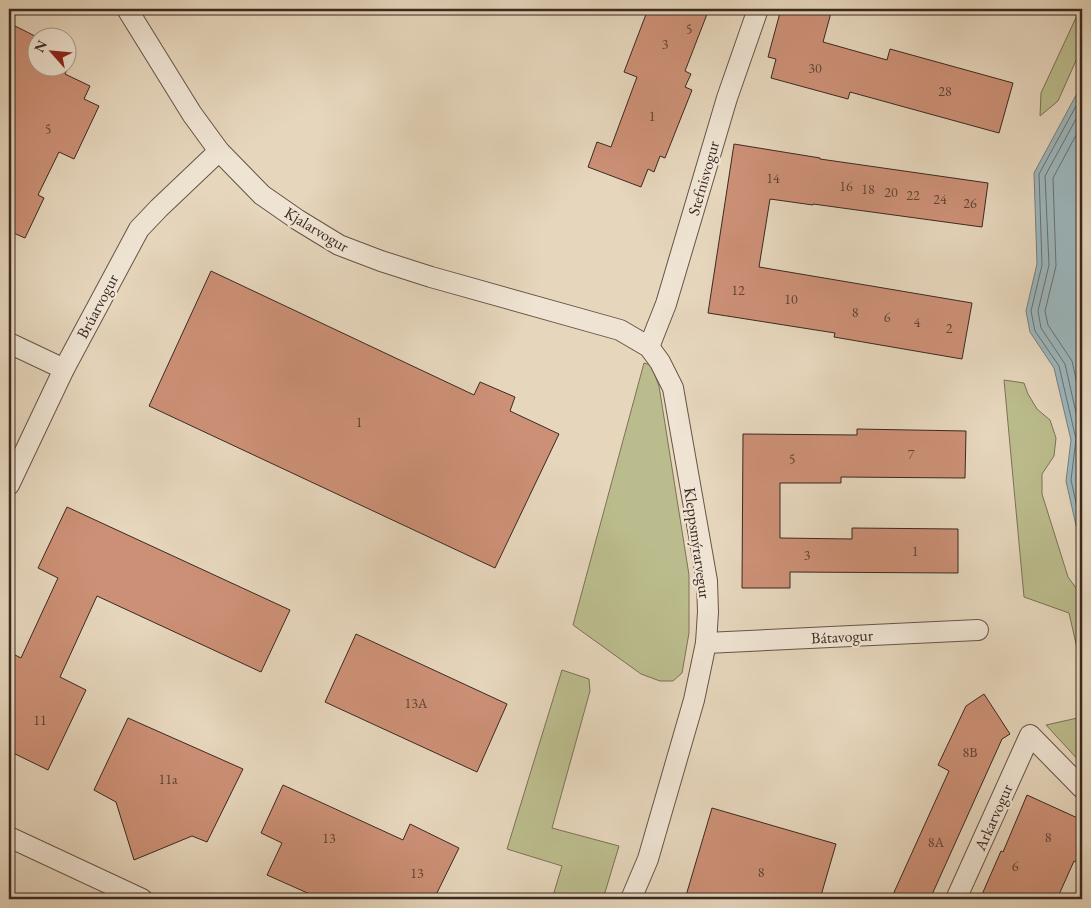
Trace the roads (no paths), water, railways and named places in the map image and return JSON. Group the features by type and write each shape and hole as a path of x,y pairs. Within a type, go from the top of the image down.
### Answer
{"street":[{"name":"Kjalarvogur","path":"127,9 192,114 219,151 262,195 298,220 339,245 380,261 620,330 649,348"},
{"name":"Stefnisvogur","path":"649,348 666,304 727,98 758,9"},
{"name":"Brúarvogur","path":"9,485 64,369 139,230 159,208 219,151"},
{"path":"9,343 64,369"},
{"name":"Kleppsmýrarvegur","path":"631,899 648,859 694,700 706,642 708,612 707,582 673,388 660,362 649,348"},
{"name":"Bátavogur","path":"706,642 978,630"},
{"name":"Arkarvogur","path":"956,899 1030,735 1082,788"},
{"path":"9,837 142,899"},
{"name":"Kleppsmýrarvegur","path":"642,899 648,859"}],"water":[{"path":"1082,84 1082,552 1066,481 1071,440 1054,368 1030,332 1026,311 1037,264 1034,173"}]}
